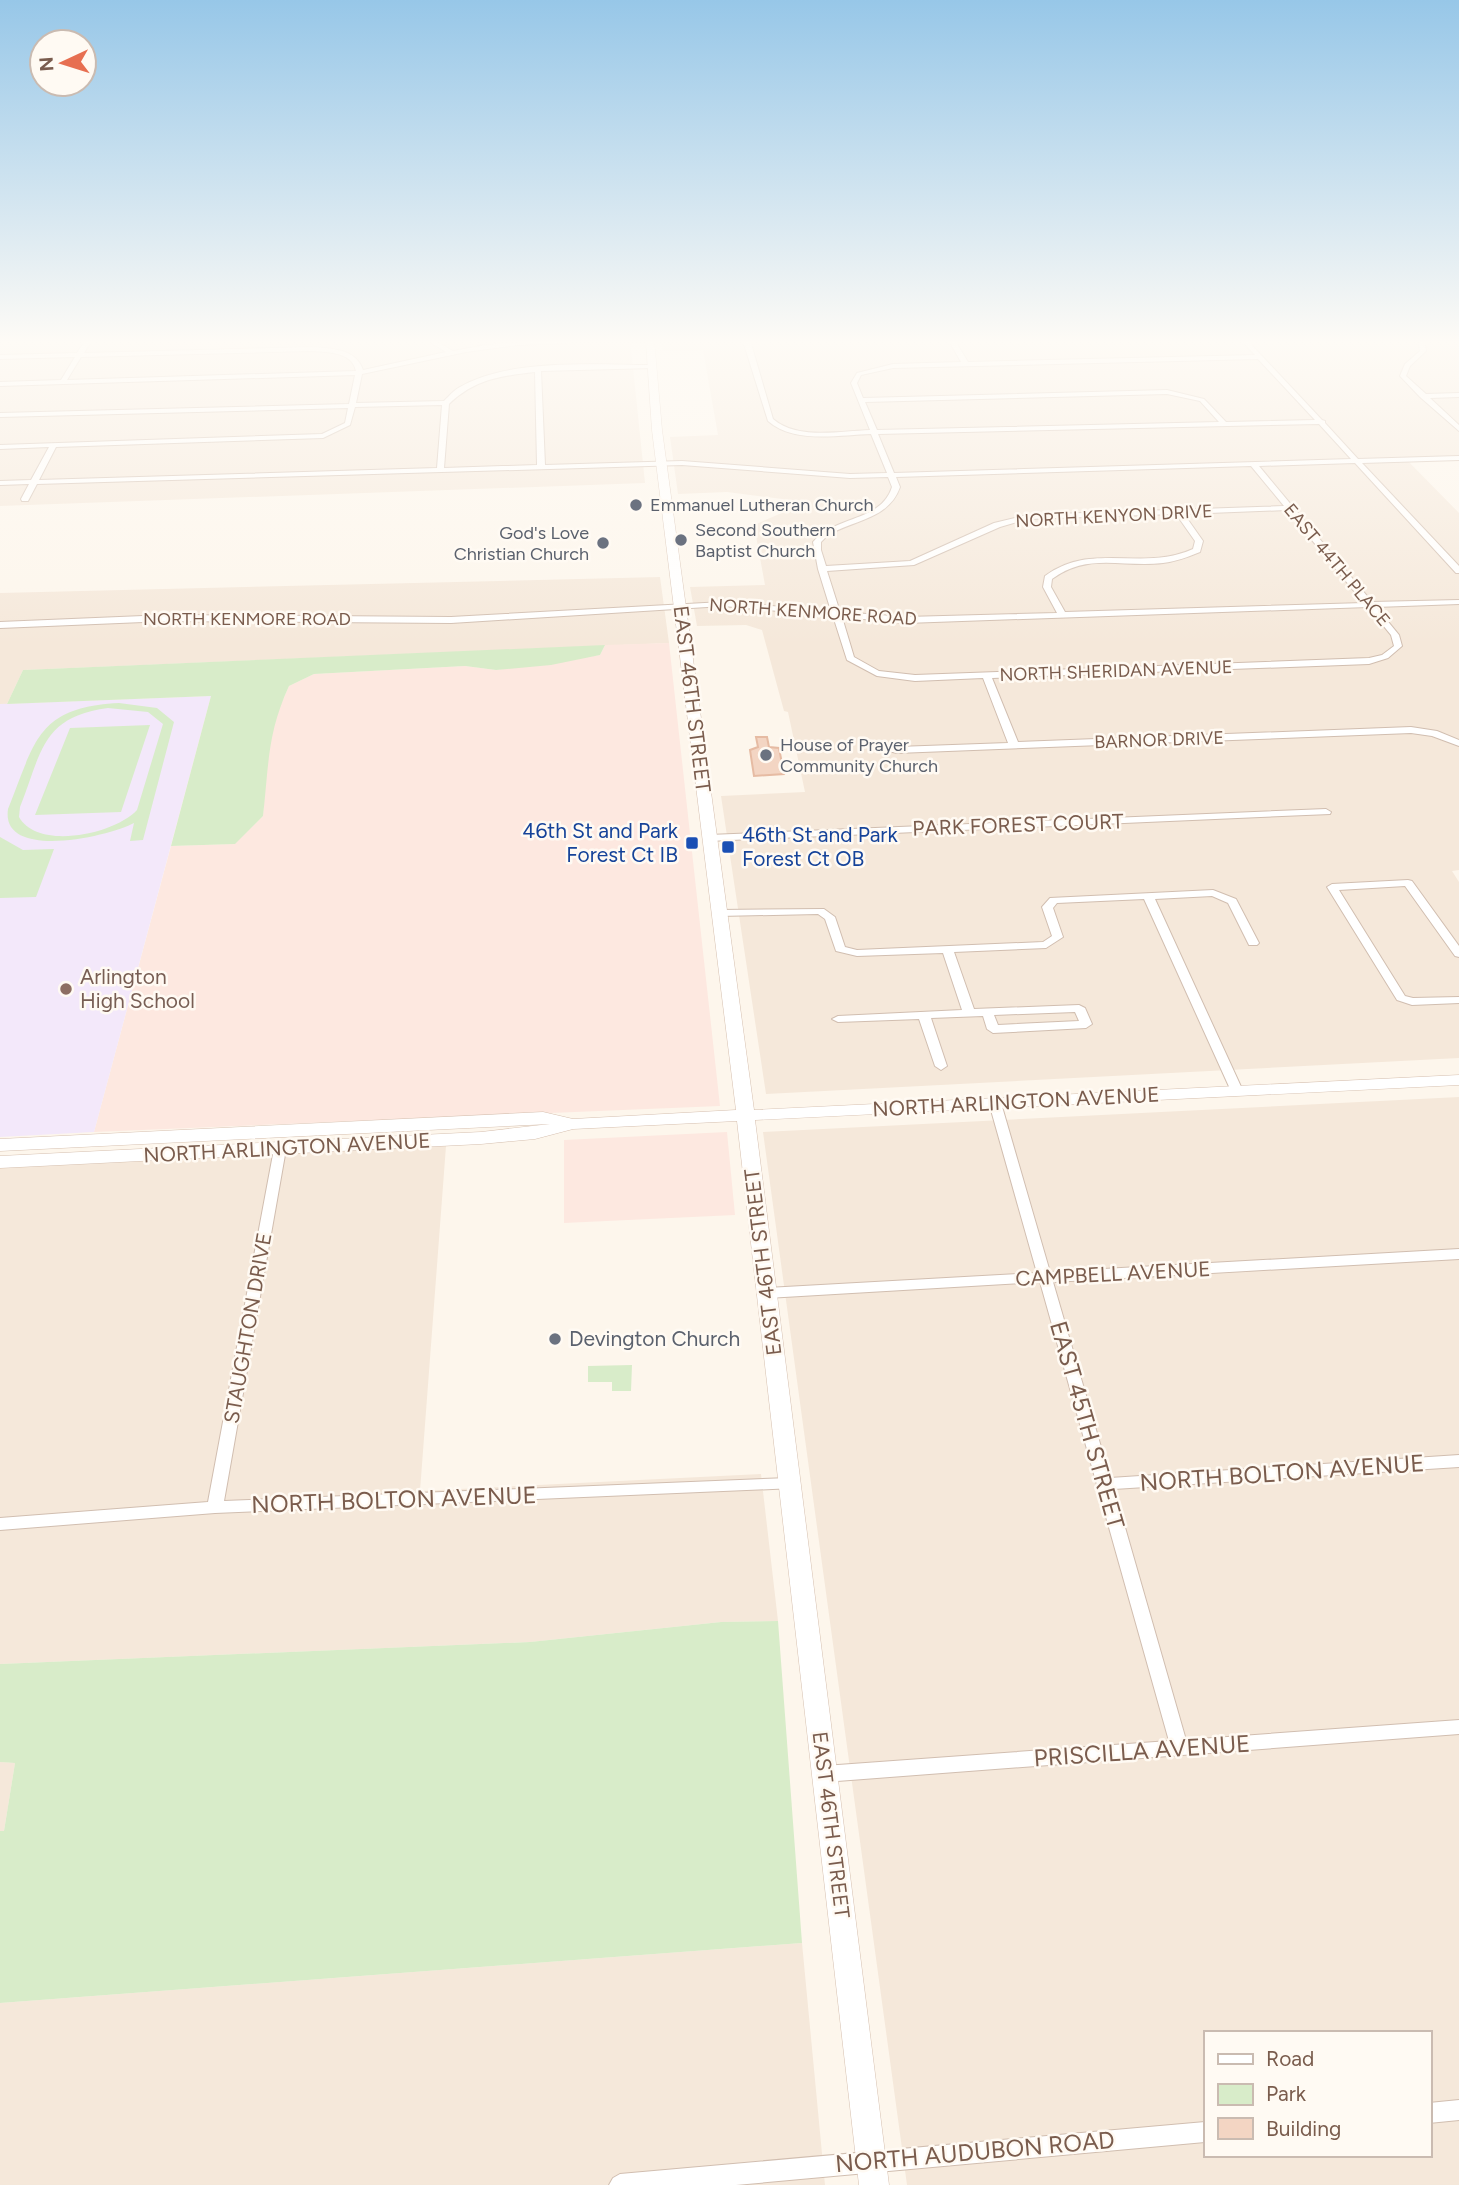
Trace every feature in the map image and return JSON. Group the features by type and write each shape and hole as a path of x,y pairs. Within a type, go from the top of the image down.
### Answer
{"main road":[{"name":"EAST 46TH STREET","path":"660,441 746,1115 873,2173"},
{"name":"NORTH ARLINGTON AVENUE","path":"0,1162 481,1138 536,1133 573,1124 1459,1080"},
{"name":"NORTH ARLINGTON AVENUE","path":"0,1145 543,1117 573,1124"}],"street":[{"path":"0,447 232,441"},
{"path":"440,470 443,441"},
{"path":"540,441 541,467"},
{"path":"836,614 816,548 819,539 832,529 871,514 888,502 895,493 892,475 878,441"},
{"path":"1341,441 1459,571"},
{"path":"25,499 53,446"},
{"path":"0,483 662,463 728,464 821,475 892,475 1459,458"},
{"name":"EAST 44TH PLACE","path":"1253,464 1398,642 1391,654 1374,660"},
{"name":"NORTH KENYON DRIVE","path":"822,569 911,563 997,524 1027,517 1289,508"},
{"path":"1062,615 1047,587 1048,578 1057,571 1091,562 1170,559 1197,550 1199,541 1178,511"},
{"name":"NORTH KENMORE ROAD","path":"0,625 167,618 451,620 680,605 755,605 897,620 1459,602"},
{"name":"NORTH SHERIDAN AVENUE","path":"836,614 849,656 860,666 877,674 906,678 1374,660"},
{"path":"986,676 1014,745"},
{"name":"BARNOR DRIVE","path":"878,746 897,750 1411,730 1441,734 1459,743"},
{"name":"PARK FOREST COURT","path":"709,838 1326,812"},
{"path":"1459,954 1408,883 1332,887 1401,998 1412,1002 1459,1000"},
{"path":"1148,895 1237,1091"},
{"path":"719,913 820,911 830,917 836,944 851,953 1049,944 1058,937 1047,907 1050,902 1060,899 1223,895 1232,901 1253,943"},
{"path":"947,949 968,1013"},
{"path":"838,1019 987,1012 1079,1008 1086,1024 993,1029 987,1012"},
{"path":"924,1015 941,1066"},
{"name":"EAST 45TH STREET","path":"995,1103 1180,1748"},
{"name":"STAUGHTON DRIVE","path":"215,1507 280,1149"},
{"name":"CAMPBELL AVENUE","path":"767,1293 1459,1254"},
{"name":"NORTH BOLTON AVENUE","path":"1104,1485 1459,1461"},
{"name":"NORTH BOLTON AVENUE","path":"0,1524 215,1507 789,1484"},
{"name":"PRISCILLA AVENUE","path":"824,1774 1459,1727"},
{"path":"1431,2113 1459,2110"},
{"name":"NORTH AUDUBON ROAD","path":"620,2185 873,2173 1204,2132"}],"shaded area":[{"path":"0,441 641,441 645,483 0,506"},
{"path":"671,441 1459,441 1459,457 1406,459 1459,513 1459,870 1452,871 1459,882 1459,1058 766,1094 721,796 805,792 788,712 784,711 762,630 746,625 697,626 690,587 765,585 754,525 807,502 727,492 678,494"},
{"path":"660,577 669,643 23,670 7,704 0,704 0,593"},
{"path":"669,643 720,1106 94,1132 171,846 234,844 263,816 268,746 275,718 289,686 314,674 465,666 496,670 600,655 605,645"},
{"name":"Arlington High School","path":"211,696 94,1132 0,1137 0,704"},
{"path":"1459,1097 1459,2185 907,2185 763,1132"},
{"path":"727,1132 735,1215 564,1223 564,1140"},
{"path":"446,1146 420,1491 761,1474 778,1621 721,1622 530,1642 0,1664 0,1165"},
{"path":"0,1762 15,1763 4,1831 0,1831"},
{"path":"802,1943 825,2185 0,2185 0,2003"}],"green space":[{"path":"605,645 600,655 551,665 496,670 465,666 314,674 289,686 276,719 263,816 235,844 171,846 211,696 7,704 23,670"},
{"path":"119,703 157,708 174,722 143,840 130,841 134,823 103,834 59,841 38,840 21,835 10,825 8,809 33,748 42,733 55,721 70,712","holes":["108,708 148,712 163,724 137,810 126,819 95,832 59,836 42,834 19,817 20,807 40,754 57,729 69,720"]},
{"path":"150,725 121,812 35,815 70,728"},
{"path":"0,837 23,850 54,849 36,897 0,898"},
{"path":"632,1365 631,1391 612,1391 612,1382 588,1382 588,1366"},
{"path":"778,1621 802,1943 0,2003 0,1831 4,1831 15,1763 0,1762 0,1664 530,1642 721,1622"}],"building":[{"name":"House of Prayer Community Church","path":"756,737 767,737 769,747 779,748 784,774 754,776 750,750 758,747"}],"place":[{"name":"Emmanuel Lutheran Church","path":"636,505"},
{"name":"Second Southern Baptist Church","path":"681,540"},
{"name":"God's Love Christian Church","path":"603,543"},
{"name":"House of Prayer Community Church","path":"766,755"},
{"name":"46th St and Park Forest Ct IB","path":"692,843"},
{"name":"46th St and Park Forest Ct OB","path":"728,847"},
{"name":"Arlington High School","path":"66,989"},
{"name":"Devington Church","path":"555,1339"}]}
